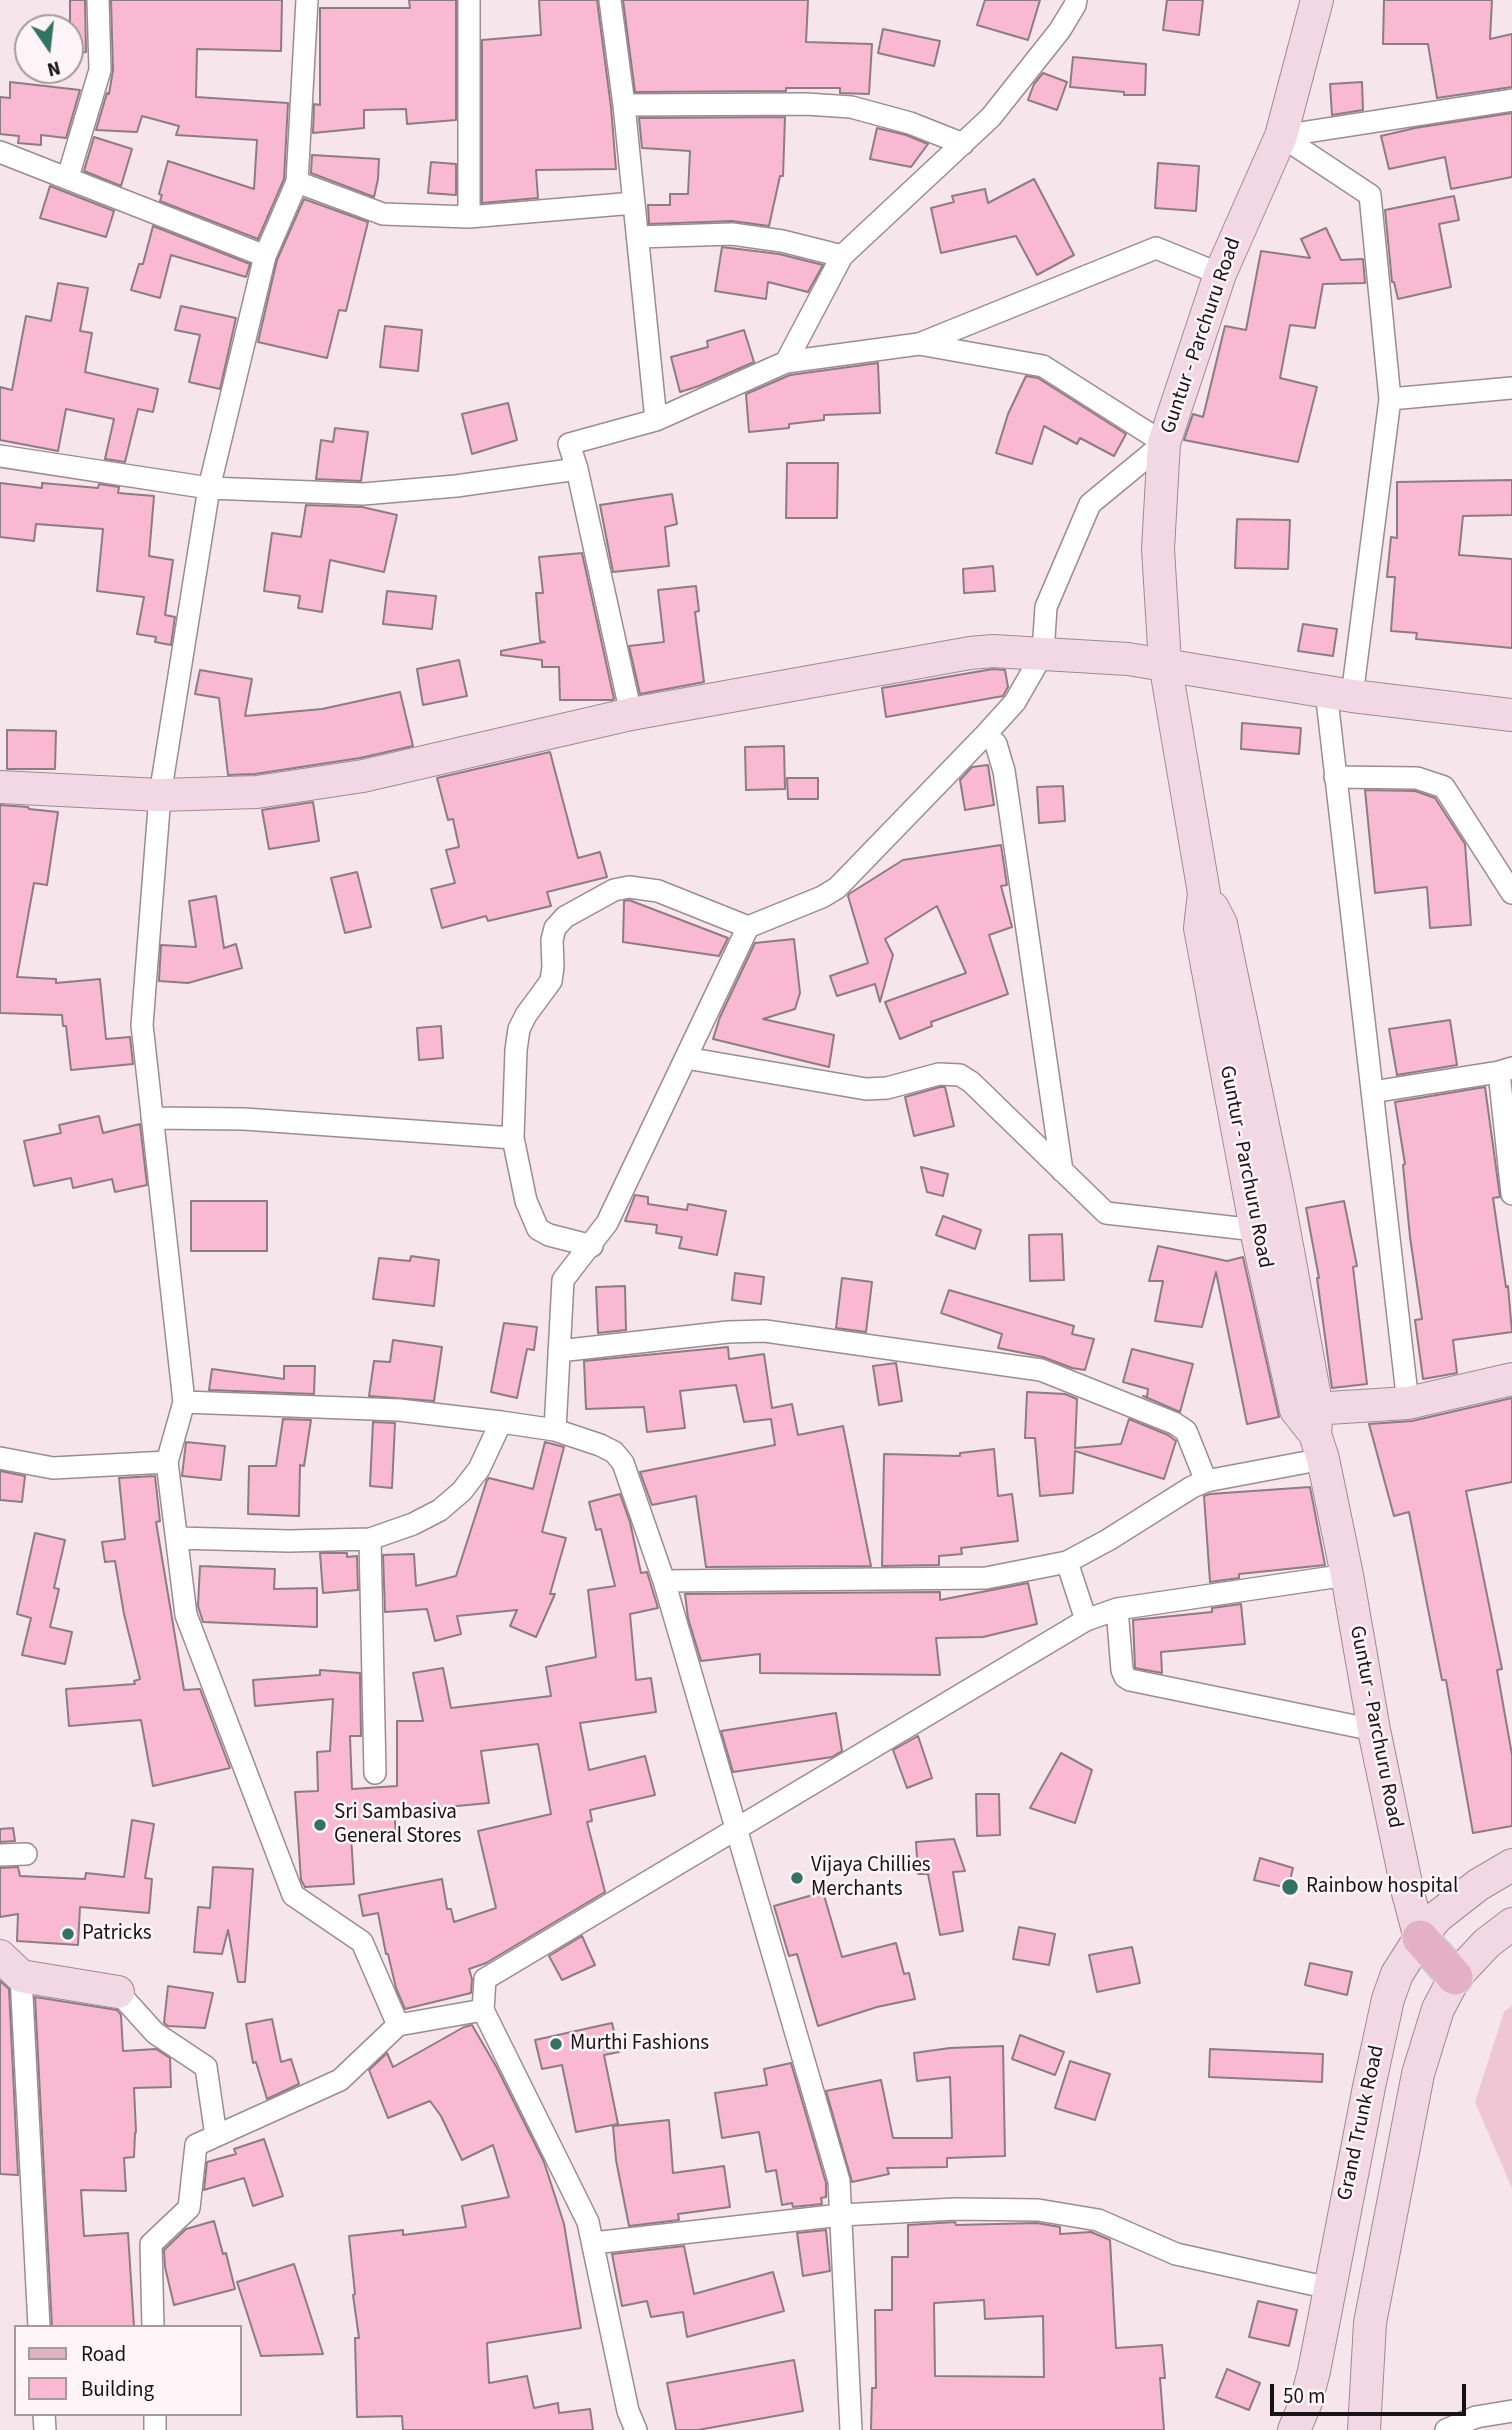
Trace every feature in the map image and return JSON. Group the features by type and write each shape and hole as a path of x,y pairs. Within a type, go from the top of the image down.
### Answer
{"main road":[{"path":"1420,1938 1455,1977"}],"street":[{"path":"68,177 100,71 98,0"},
{"path":"307,0 297,181 265,256 209,488 160,795 142,1025 184,1402 167,1462 187,1615 293,1895 362,1942 398,2025"},
{"path":"469,0 469,217"},
{"path":"610,0 624,105 656,420"},
{"path":"786,362 842,256 991,117 1060,30 1076,0"},
{"name":"Guntur - Parchuru Road","path":"1317,0 1281,136 1220,274 1164,443 1158,549 1165,663 1204,893 1222,924 1243,1093 1269,1226 1347,1574 1374,1730 1420,1938"},
{"path":"1281,136 1512,100"},
{"path":"624,105 806,104 852,107 910,123 963,144"},
{"path":"1281,136 1370,195 1390,399 1339,693 1335,777 1408,1403"},
{"path":"0,152 265,256"},
{"path":"297,181 383,214 469,217 634,203"},
{"path":"638,237 732,234 782,240 842,256"},
{"path":"631,715 577,469 569,444 656,420 786,362 919,344 1156,248 1220,274"},
{"path":"555,1430 563,1280 592,1246 607,1223 748,927 822,897 836,888 1015,702 1044,653 1046,607 1090,504 1164,443 1043,366 919,344"},
{"path":"1390,399 1512,388"},
{"path":"0,456 209,488 363,494 456,486 577,469"},
{"path":"0,787 160,795 257,792 363,776 631,715 970,653 1005,650 1165,663 1339,693 1512,715"},
{"path":"986,734 996,744 1004,771 1062,1171"},
{"path":"1335,777 1418,778 1444,788 1512,893"},
{"path":"592,1246 538,1230 526,1201 513,1138 519,1029 551,981 555,928 565,917 614,890 629,887 643,887 748,927"},
{"path":"686,1058 866,1089 887,1088 939,1074 960,1075 971,1082 1107,1213 1269,1226"},
{"path":"1372,1092 1505,1070 1512,1194"},
{"path":"152,1118 244,1119 513,1138"},
{"path":"559,1351 728,1332 765,1331 1041,1370 1174,1423 1186,1431 1206,1481"},
{"path":"664,1581 986,1578 1067,1562 1108,1540 1192,1487 1313,1428 1512,1379"},
{"path":"184,1402 399,1410 500,1422 555,1430 600,1445 614,1452 623,1463 664,1581 839,2181 850,2430"},
{"path":"177,1538 289,1541 370,1539 413,1524 440,1510 462,1491 478,1469 500,1422"},
{"path":"0,1458 52,1468 167,1462"},
{"path":"370,1539 374,1773"},
{"path":"1067,1562 1086,1620"},
{"path":"636,2430 628,2411 588,2222 484,2010 485,1979 1086,1620 1117,1609 1347,1574"},
{"path":"1117,1609 1122,1670 1130,1680 1374,1730"},
{"path":"0,1855 26,1854"},
{"name":"Grand Trunk Road","path":"1294,2430 1306,2402 1314,2371 1388,1999 1397,1974 1437,1917 1478,1885 1512,1865"},
{"name":"Grand Trunk Road","path":"1364,2430 1370,2323 1418,2074 1438,2009 1455,1977 1487,1943 1512,1924"},
{"path":"39,2325 10,1966 118,1992 155,2033 206,2067 216,2136"},
{"path":"153,2325 151,2244 189,2208 196,2145 340,2080 398,2025 484,2010"},
{"path":"593,2243 841,2215 954,2209 1038,2210 1098,2220 1176,2254 1329,2288"},
{"path":"1446,2430 1476,2417 1512,2411"}],"shaded area":[{"path":"1512,2006 1512,2188 1475,2102 1504,2012"}],"building":[{"path":"70,0 85,0 86,52 84,14 70,14"},
{"path":"111,0 282,0 281,51 197,49 196,97 288,103 284,179 258,239 160,201 162,195 159,194 168,161 254,189 257,140 176,135 179,126 142,116 137,132 96,130 107,93 109,94 113,70"},
{"path":"409,0 456,0 456,120 407,124 406,109 364,110 364,128 313,133 314,104 320,105 320,8 410,8"},
{"path":"539,0 597,0 616,169 536,170 538,198 482,203 482,40 541,35"},
{"path":"623,0 808,0 806,42 872,44 869,94 840,93 840,88 635,92"},
{"path":"985,0 1040,0 1028,40 977,25"},
{"path":"1167,0 1203,0 1199,35 1163,30"},
{"path":"1384,0 1492,0 1490,39 1512,34 1512,87 1437,98 1428,44 1383,44"},
{"path":"883,29 940,41 934,66 878,53"},
{"path":"1073,57 1146,64 1145,95 1124,95 1124,92 1070,87"},
{"path":"1043,73 1067,82 1057,110 1028,100 1034,84"},
{"path":"10,82 80,90 66,138 41,135 41,145 18,143 19,136 0,134 0,97 10,98"},
{"path":"1362,82 1363,110 1332,115 1330,84"},
{"path":"1512,113 1512,177 1451,189 1445,157 1389,169 1381,136"},
{"path":"785,117 783,176 780,176 769,226 732,221 649,224 648,205 670,205 670,194 688,194 690,151 642,148 639,118"},
{"path":"877,128 928,144 911,167 870,159"},
{"path":"94,137 132,149 121,186 84,171"},
{"path":"312,155 379,159 374,197 311,173"},
{"path":"431,162 456,164 456,195 428,193"},
{"path":"1158,163 1199,166 1196,211 1155,208"},
{"path":"1034,179 1074,255 1037,275 1016,236 941,253 931,208 954,202 952,196 985,189 988,203"},
{"path":"50,186 114,211 106,237 40,218"},
{"path":"1454,196 1459,220 1439,224 1451,287 1398,299 1392,282 1385,210"},
{"path":"304,199 368,222 346,311 339,310 327,358 258,342 277,260"},
{"path":"153,226 250,264 246,277 171,255 160,298 131,290 139,264 143,264"},
{"path":"1326,228 1341,260 1363,259 1365,283 1323,284 1315,328 1290,325 1280,378 1317,387 1298,462 1184,440 1193,414 1203,417 1225,326 1246,330 1261,251 1310,258 1301,239"},
{"path":"722,247 779,254 823,265 808,292 768,282 766,299 715,291"},
{"path":"58,283 88,288 80,331 92,333 85,372 158,389 153,412 138,409 125,462 105,459 114,419 66,409 58,451 0,440 0,387 12,390 26,316 51,321"},
{"path":"181,306 236,318 220,389 189,382 200,335 175,330"},
{"path":"385,326 422,330 418,371 380,367"},
{"path":"744,330 754,362 680,392 671,357 708,347 707,341"},
{"path":"878,363 880,413 824,415 824,420 789,424 789,428 749,432 746,394 790,375"},
{"path":"1026,376 1038,378 1126,434 1114,456 1080,438 1077,444 1044,426 1032,464 996,453 1008,414"},
{"path":"508,403 517,440 472,454 462,414"},
{"path":"335,428 368,432 361,481 316,479 321,440 333,442"},
{"path":"787,463 838,463 837,518 786,518"},
{"path":"1512,480 1512,515 1463,516 1459,555 1512,559 1512,648 1416,639 1417,633 1391,631 1395,577 1387,577 1391,537 1397,538 1397,482"},
{"path":"0,483 42,488 42,483 98,488 99,484 119,487 118,493 154,496 149,556 173,560 165,615 175,617 171,645 155,642 156,637 137,634 144,597 97,591 103,529 36,524 34,541 0,537"},
{"path":"672,494 677,524 665,527 669,566 613,572 600,505"},
{"path":"306,505 362,507 397,515 384,572 330,560 322,612 298,608 300,596 264,591 272,533 301,537"},
{"path":"1237,519 1290,520 1288,569 1235,568"},
{"path":"582,553 614,699 612,700 560,700 559,667 542,667 542,660 501,655 501,651 545,642 540,641 536,593 543,593 539,557"},
{"path":"993,566 995,591 964,593 963,569"},
{"path":"696,586 699,611 695,612 704,682 640,694 629,646 664,642 658,590"},
{"path":"387,591 436,596 432,629 383,624"},
{"path":"1303,624 1337,629 1333,656 1298,651"},
{"path":"459,660 467,696 423,705 417,669"},
{"path":"993,669 1005,670 1008,687 1003,696 886,717 882,688"},
{"path":"200,670 252,679 245,716 322,709 400,692 413,746 360,758 255,774 228,775 219,698 195,694"},
{"path":"1242,723 1301,728 1299,754 1241,749"},
{"path":"7,730 56,731 55,769 7,769"},
{"path":"784,746 785,789 746,790 745,747"},
{"path":"550,752 578,858 600,852 607,877 547,892 551,906 488,921 486,916 442,928 431,889 455,883 446,850 459,847 453,819 448,820 437,778"},
{"path":"988,765 994,805 965,810 960,780 972,767"},
{"path":"787,778 818,778 818,799 788,799"},
{"path":"1063,786 1065,821 1039,823 1037,787"},
{"path":"1365,790 1415,791 1435,798 1465,844 1471,925 1430,928 1427,887 1375,893"},
{"path":"313,802 319,841 269,849 262,810"},
{"path":"0,805 58,812 47,885 34,883 17,977 56,979 56,983 100,979 106,1039 130,1037 133,1064 71,1070 66,1026 63,1026 62,1015 0,1013"},
{"path":"1001,845 1007,885 1001,886 1012,927 989,935 1008,994 931,1022 932,1026 900,1039 885,1002 966,973 937,906 885,939 893,955 880,1002 875,984 837,996 830,976 868,963 849,894 903,860"},
{"path":"357,872 371,927 345,933 331,878"},
{"path":"216,896 224,948 236,944 242,968 188,983 159,981 161,945 196,947 189,901"},
{"path":"629,900 728,938 719,956 623,942 624,901"},
{"path":"794,939 800,993 795,1009 763,1019 834,1035 829,1067 713,1039 720,1017 755,943"},
{"path":"1450,1020 1457,1065 1397,1075 1389,1029"},
{"path":"441,1026 443,1058 419,1060 417,1028"},
{"path":"945,1087 954,1126 914,1136 905,1097"},
{"path":"1485,1087 1500,1197 1493,1198 1506,1287 1508,1286 1512,1332 1453,1340 1457,1373 1423,1379 1415,1320 1422,1319 1410,1237 1405,1164 1395,1102"},
{"path":"99,1116 103,1133 140,1124 147,1185 115,1192 112,1179 73,1188 71,1178 34,1186 24,1141 61,1133 59,1125"},
{"path":"921,1167 948,1174 943,1196 927,1192"},
{"path":"635,1195 648,1197 648,1204 687,1210 688,1204 726,1211 717,1255 679,1248 682,1237 656,1233 657,1225 625,1221"},
{"path":"191,1201 267,1201 267,1251 191,1251"},
{"path":"1344,1201 1357,1266 1353,1267 1367,1384 1332,1388 1319,1278 1306,1208"},
{"path":"943,1216 981,1230 975,1249 936,1235"},
{"path":"1062,1234 1064,1280 1030,1281 1029,1235"},
{"path":"1158,1246 1227,1261 1243,1257 1279,1417 1247,1424 1216,1272 1202,1327 1155,1321 1163,1281 1149,1281"},
{"path":"411,1256 439,1260 434,1306 373,1299 379,1258 410,1261"},
{"path":"735,1273 764,1277 761,1304 732,1300"},
{"path":"842,1278 872,1282 866,1332 836,1328"},
{"path":"625,1286 626,1330 598,1333 596,1287"},
{"path":"949,1290 1074,1326 1072,1334 1094,1339 1085,1370 1043,1357 998,1348 1002,1334 941,1313"},
{"path":"504,1323 537,1327 534,1350 527,1349 517,1398 491,1392"},
{"path":"393,1340 442,1347 434,1401 369,1396 374,1361 390,1362"},
{"path":"728,1347 729,1359 764,1354 772,1408 792,1404 798,1435 843,1426 871,1566 706,1567 696,1496 652,1505 640,1472 775,1445 771,1419 744,1422 736,1385 680,1391 685,1428 647,1432 644,1407 586,1409 584,1361"},
{"path":"1132,1349 1193,1364 1180,1412 1143,1396 1147,1397 1148,1389 1123,1382"},
{"path":"896,1363 902,1401 879,1405 873,1366"},
{"path":"284,1366 315,1366 314,1394 209,1390 212,1369 284,1379"},
{"path":"1027,1392 1065,1394 1077,1399 1075,1448 1121,1444 1129,1419 1168,1435 1176,1441 1164,1479 1075,1451 1073,1493 1040,1496 1035,1438 1025,1438"},
{"path":"1512,1398 1512,1482 1466,1491 1502,1669 1497,1670 1512,1755 1512,1826 1473,1833 1446,1680 1442,1680 1409,1512 1394,1516 1369,1424 1412,1421"},
{"path":"283,1419 311,1420 304,1466 300,1465 299,1516 248,1514 249,1466 276,1466"},
{"path":"373,1422 395,1423 392,1488 370,1486"},
{"path":"186,1442 225,1446 221,1480 182,1476"},
{"path":"545,1442 564,1447 542,1532 566,1538 550,1594 555,1594 536,1637 510,1626 517,1610 457,1616 461,1634 435,1641 427,1609 385,1612 383,1555 414,1554 416,1586 456,1576 487,1480 489,1478 533,1489"},
{"path":"994,1449 998,1496 1012,1494 1018,1541 961,1548 962,1554 939,1556 939,1565 882,1566 884,1454 960,1456 960,1453"},
{"path":"0,1471 25,1476 22,1502 0,1500"},
{"path":"155,1476 160,1521 156,1522 184,1690 200,1689 230,1768 153,1786 141,1720 69,1726 66,1689 135,1684 134,1681 140,1679 124,1614 115,1561 105,1562 102,1542 125,1539 119,1478"},
{"path":"1310,1487 1325,1565 1239,1574 1239,1578 1210,1582 1204,1496"},
{"path":"620,1494 630,1522 641,1573 647,1572 658,1608 630,1614 636,1680 651,1678 656,1712 580,1723 589,1770 645,1756 655,1795 590,1810 592,1821 587,1822 605,1892 486,1963 469,1969 472,1979 471,1993 405,2009 386,1954 378,1913 363,1916 359,1895 442,1879 447,1909 451,1909 454,1922 496,1908 478,1831 551,1814 538,1744 481,1751 489,1803 394,1812 396,1833 351,1836 354,1884 305,1887 301,1880 295,1792 318,1791 317,1752 330,1751 333,1699 255,1706 253,1680 320,1675 320,1670 360,1673 361,1736 350,1736 352,1789 397,1786 397,1721 423,1721 413,1673 443,1668 451,1708 551,1696 546,1667 596,1657 588,1590 615,1586 601,1529 596,1530 589,1502"},
{"path":"35,1533 65,1540 54,1588 59,1589 50,1627 72,1632 65,1664 22,1655 31,1618 17,1614"},
{"path":"320,1553 347,1553 347,1557 357,1556 358,1590 323,1593"},
{"path":"200,1566 275,1569 274,1589 317,1588 317,1627 203,1622 198,1606"},
{"path":"1028,1583 1037,1624 983,1637 936,1638 940,1675 760,1673 760,1654 701,1661 688,1618 685,1594 940,1592 940,1600"},
{"path":"1241,1604 1245,1644 1161,1652 1162,1673 1135,1668 1133,1620 1212,1612 1212,1608"},
{"path":"836,1713 842,1751 832,1757 733,1772 721,1731"},
{"path":"918,1736 932,1778 907,1788 893,1750"},
{"path":"1061,1753 1092,1770 1075,1823 1030,1808"},
{"path":"976,1794 999,1794 1000,1835 977,1836"},
{"path":"132,1820 154,1824 145,1878 152,1879 149,1913 80,1907 78,1945 17,1941 18,1914 0,1917 0,1868 18,1867 20,1876 85,1879 86,1873 124,1877"},
{"path":"13,1828 15,1841 0,1842 0,1829"},
{"path":"954,1839 965,1871 953,1872 963,1931 940,1935 928,1874 918,1874 916,1842"},
{"path":"1260,1858 1293,1868 1288,1888 1254,1880"},
{"path":"213,1867 253,1869 245,1982 238,1982 228,1930 222,1954 194,1952 198,1907 210,1908"},
{"path":"823,1892 842,1957 896,1943 904,1974 909,1973 915,1999 877,2007 818,2026 797,1954 789,1956 774,1906"},
{"path":"1019,1927 1055,1934 1049,1965 1013,1959"},
{"path":"582,1936 595,1965 562,1980 549,1956"},
{"path":"1132,1947 1140,1983 1097,1992 1089,1955"},
{"path":"1310,1963 1352,1972 1347,1995 1305,1985"},
{"path":"0,1981 9,1989 18,2175 0,2174"},
{"path":"168,1986 213,1993 205,2028 168,2026 164,2023"},
{"path":"35,1997 117,2010 121,2015 123,2051 156,2049 170,2058 171,2087 134,2088 136,2132 134,2157 124,2158 126,2191 81,2190 84,2236 128,2233 134,2325 52,2325"},
{"path":"272,2019 281,2062 291,2059 299,2084 267,2099 256,2062 253,2063 246,2024"},
{"path":"612,2023 619,2052 604,2055 618,2124 576,2132 562,2065 542,2069 535,2040"},
{"path":"472,2025 497,2068 544,2162 564,2224 581,2328 487,2343 489,2383 527,2376 534,2408 558,2403 559,2413 590,2409 593,2430 403,2430 402,2416 357,2417 355,2338 359,2338 349,2236 403,2230 403,2235 466,2227 462,2206 509,2197 493,2145 462,2160 441,2116 430,2101 388,2118 369,2070 387,2053 393,2067"},
{"path":"1020,2035 1064,2052 1055,2075 1012,2059"},
{"path":"1003,2046 1005,2156 947,2158 947,2167 887,2168 889,2174 852,2182 826,2091 881,2080 893,2138 952,2138 950,2077 917,2081 914,2053 950,2048"},
{"path":"1210,2049 1323,2054 1322,2082 1209,2077"},
{"path":"1070,2061 1110,2074 1095,2120 1055,2108"},
{"path":"791,2063 826,2183 826,2197 821,2198 822,2204 793,2207 792,2203 782,2205 776,2170 766,2172 759,2132 722,2138 715,2093 767,2085 764,2069"},
{"path":"669,2120 673,2173 724,2166 730,2207 678,2214 679,2220 629,2226 616,2160 613,2126"},
{"path":"264,2139 283,2196 253,2206 244,2178 204,2190 207,2162 236,2154 234,2149"},
{"path":"214,2221 235,2289 174,2305 164,2250 186,2229"},
{"path":"955,2222 956,2225 1037,2223 1060,2227 1060,2234 1091,2232 1110,2240 1116,2348 1162,2345 1165,2378 1160,2378 1164,2430 871,2430 872,2388 876,2388 875,2310 892,2310 892,2257 908,2257 908,2225","holes":["984,2300 985,2319 1043,2316 1044,2377 935,2376 934,2303"]},
{"path":"826,2230 830,2271 803,2276 797,2233"},
{"path":"684,2246 694,2294 773,2272 784,2311 687,2337 683,2312 651,2317 647,2301 622,2306 612,2254"},
{"path":"294,2264 323,2354 261,2356 237,2282"},
{"path":"1258,2301 1297,2310 1289,2346 1249,2337"},
{"path":"794,2360 803,2411 698,2430 676,2430 667,2383"},
{"path":"1227,2369 1260,2383 1249,2410 1216,2397"}],"place":[{"name":"Sri Sambasiva General Stores","path":"320,1825"},
{"name":"Vijaya Chillies Merchants","path":"797,1878"},
{"name":"Rainbow hospital","path":"1290,1887"},
{"name":"Patricks","path":"68,1934"},
{"name":"Murthi Fashions","path":"556,2044"}]}
